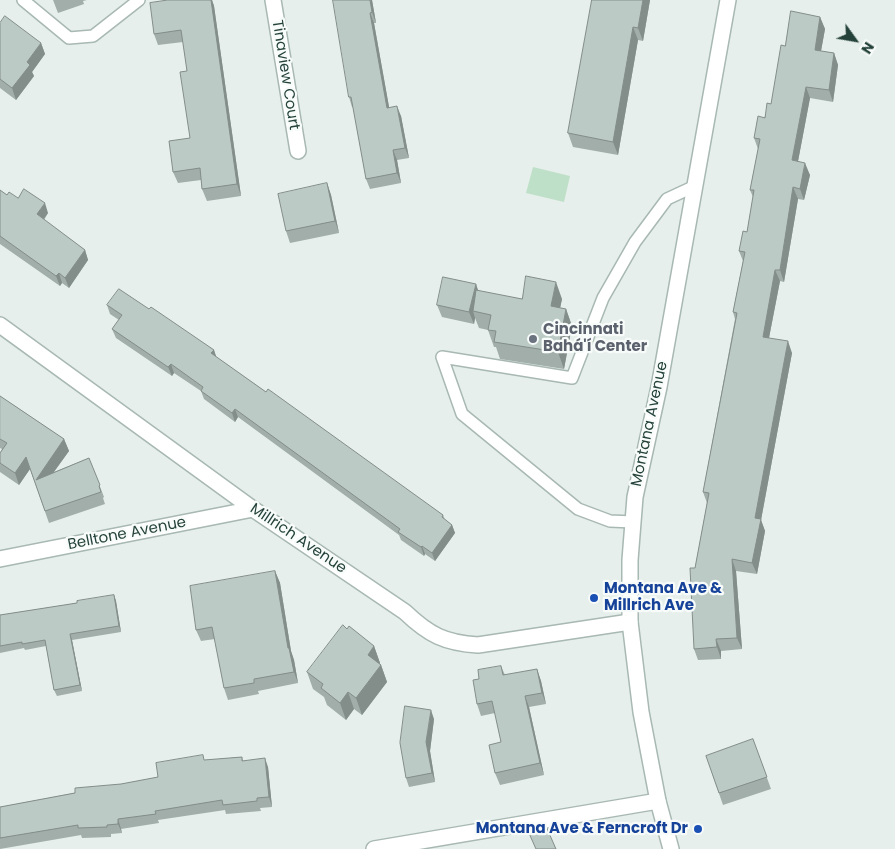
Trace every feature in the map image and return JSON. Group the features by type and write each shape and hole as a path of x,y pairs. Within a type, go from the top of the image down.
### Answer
{"street":[{"name":"Tinaview Court","path":"273,0 298,151"},
{"name":"Montana Avenue","path":"671,849 658,801 641,712 630,622 630,560 635,497 659,387 728,0"},
{"name":"Millrich Avenue","path":"0,325 253,509 405,612 420,627 438,638 458,644 478,645 630,622"},
{"name":"Belltone Avenue","path":"0,559 253,509"},
{"path":"374,849 658,801"}],"lane":[{"path":"23,0 69,38 93,36 139,0"},
{"path":"633,522 610,521 578,509 462,414 442,357 572,378 603,298 635,242 667,198 695,186"}],"green space":[{"path":"533,167 570,176 564,202 526,193"}],"building":[{"path":"168,0 211,0 237,184 202,189 200,168 173,172 169,141 190,138 180,72 187,71 181,30 154,34 150,3"},
{"path":"333,0 370,0 372,12 370,13 387,108 397,106 405,148 393,150 397,173 366,179 351,97 349,97"},
{"path":"592,0 643,0 638,28 633,27 613,142 568,133"},
{"path":"791,11 820,17 815,50 834,53 829,90 806,87 792,160 805,163 800,189 793,187 780,270 775,270 763,337 788,341 755,518 761,519 752,563 732,559 737,638 716,639 717,647 694,649 690,568 695,568 709,493 703,492 737,313 733,312 745,252 739,251 743,231 747,232 754,190 750,190 760,139 754,138 758,116 765,118 767,103 771,104 781,45 785,46"},
{"path":"5,16 41,43 27,62 30,65 12,88 0,79 0,23"},
{"path":"327,183 335,221 286,231 278,194"},
{"path":"24,189 45,203 37,214 85,250 65,278 59,273 56,276 0,236 0,190 7,195 9,192 18,198"},
{"name":"Cincinnati Bahá'í Center","path":"526,276 556,282 551,306 566,309 558,352 494,342 496,331 488,330 491,315 473,311 476,290 522,299"},
{"path":"443,277 476,284 469,312 437,305"},
{"path":"119,289 149,309 151,307 214,350 211,353 266,392 268,389 443,515 442,517 452,525 432,553 398,532 400,529 235,409 232,413 201,391 203,387 171,364 168,367 112,329 122,315 107,305"},
{"path":"0,396 64,439 36,480 89,458 101,492 45,511 26,457 15,473 0,463 0,453 7,443 0,439"},
{"path":"275,571 294,672 254,679 254,683 224,688 212,627 196,630 190,586"},
{"path":"114,595 119,626 70,634 80,685 54,690 45,640 0,646 0,615"},
{"path":"343,625 347,629 349,626 374,646 368,655 381,665 356,698 348,692 340,703 321,688 323,684 307,672"},
{"path":"501,666 503,675 537,669 542,693 525,696 540,763 495,773 489,745 501,742 492,701 477,704 473,680 479,679 478,670"},
{"path":"405,706 431,710 426,742 432,773 406,778 400,743"},
{"path":"753,739 767,777 719,793 706,756"},
{"path":"203,755 204,760 242,757 242,761 265,758 269,797 257,798 257,801 223,805 222,800 155,811 156,814 118,819 118,824 107,825 107,827 78,828 78,825 0,838 0,807 75,793 75,788 121,784 158,777 156,763"},
{"path":"545,824 556,849 536,849 528,831"}],"place":[{"name":"Cincinnati Bahá'í Center","path":"533,339"},
{"name":"Montana Ave & Millrich Ave","path":"594,598"},
{"name":"Montana Ave & Ferncroft Dr","path":"698,829"}]}
